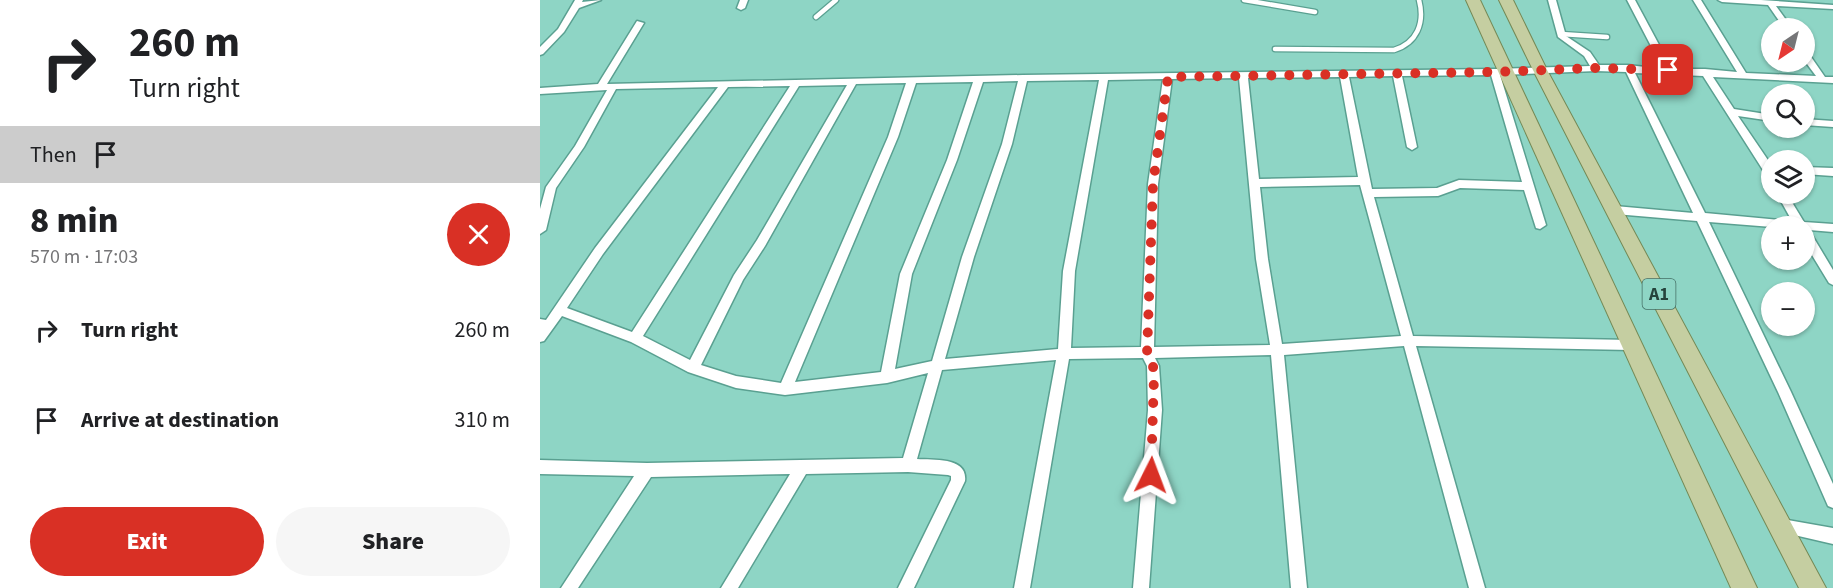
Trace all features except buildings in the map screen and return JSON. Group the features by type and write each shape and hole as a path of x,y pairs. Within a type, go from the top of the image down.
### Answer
{"main road":[{"name":"A1","path":"1473,0 1500,72 1744,588"},
{"name":"A1","path":"1506,0 1540,70 1814,588"}],"street":[{"path":"540,52 561,30 577,3 597,0"},
{"path":"1552,0 1561,34 1567,42 1587,54 1596,68"},
{"path":"1631,0 1668,70"},
{"path":"1697,0 1742,73"},
{"path":"1722,0 1833,7"},
{"path":"1766,2 1780,18"},
{"path":"601,87 640,23"},
{"path":"540,91 601,87 912,80 1344,75 1596,68 1742,73 1833,80"},
{"path":"1628,68 1808,442 1833,501"},
{"path":"1815,69 1822,79"},
{"path":"1500,72 1527,186 1540,225"},
{"path":"1705,72 1761,156"},
{"path":"1397,74 1412,147"},
{"path":"1344,75 1366,187 1477,588"},
{"path":"1244,76 1262,259 1277,350 1299,588"},
{"path":"1141,588 1155,410 1153,366 1147,354 1153,184 1168,77"},
{"path":"908,465 968,256 1007,144 1023,78"},
{"path":"1022,588 1064,354 1069,271 1104,78"},
{"path":"887,377 906,274 952,160 979,79"},
{"path":"785,389 893,137 912,80"},
{"path":"693,368 738,278 767,233 853,82"},
{"path":"635,338 796,83"},
{"path":"540,337 545,324 559,310 599,251 725,85"},
{"path":"540,230 544,195 579,147 613,87"},
{"path":"1732,112 1761,116"},
{"path":"1815,123 1833,124"},
{"path":"1815,171 1833,172"},
{"path":"1253,183 1438,192 1445,192 1459,184 1527,186"},
{"path":"1615,210 1700,215 1761,223"},
{"path":"1815,228 1833,228"},
{"path":"1815,250 1832,278"},
{"path":"559,310 635,338 693,368 736,382 785,389 887,377 937,365 1064,354 1277,350 1407,341 1631,345"},
{"path":"540,467 647,470 908,465 950,468 959,473 958,481 906,588"},
{"path":"729,588 802,467"},
{"path":"569,588 647,470"},
{"path":"1782,526 1833,536"}],"lane":[{"path":"816,17 836,0"},
{"path":"1244,0 1315,12"},
{"path":"1275,49 1394,50 1408,45 1417,31 1422,20 1419,0"},
{"path":"1561,34 1607,37"}],"route":[{"path":"1151,475 1155,410 1154,376 1153,366 1147,354 1153,184 1155,156 1168,77 1495,72 1596,68 1668,70"}]}
